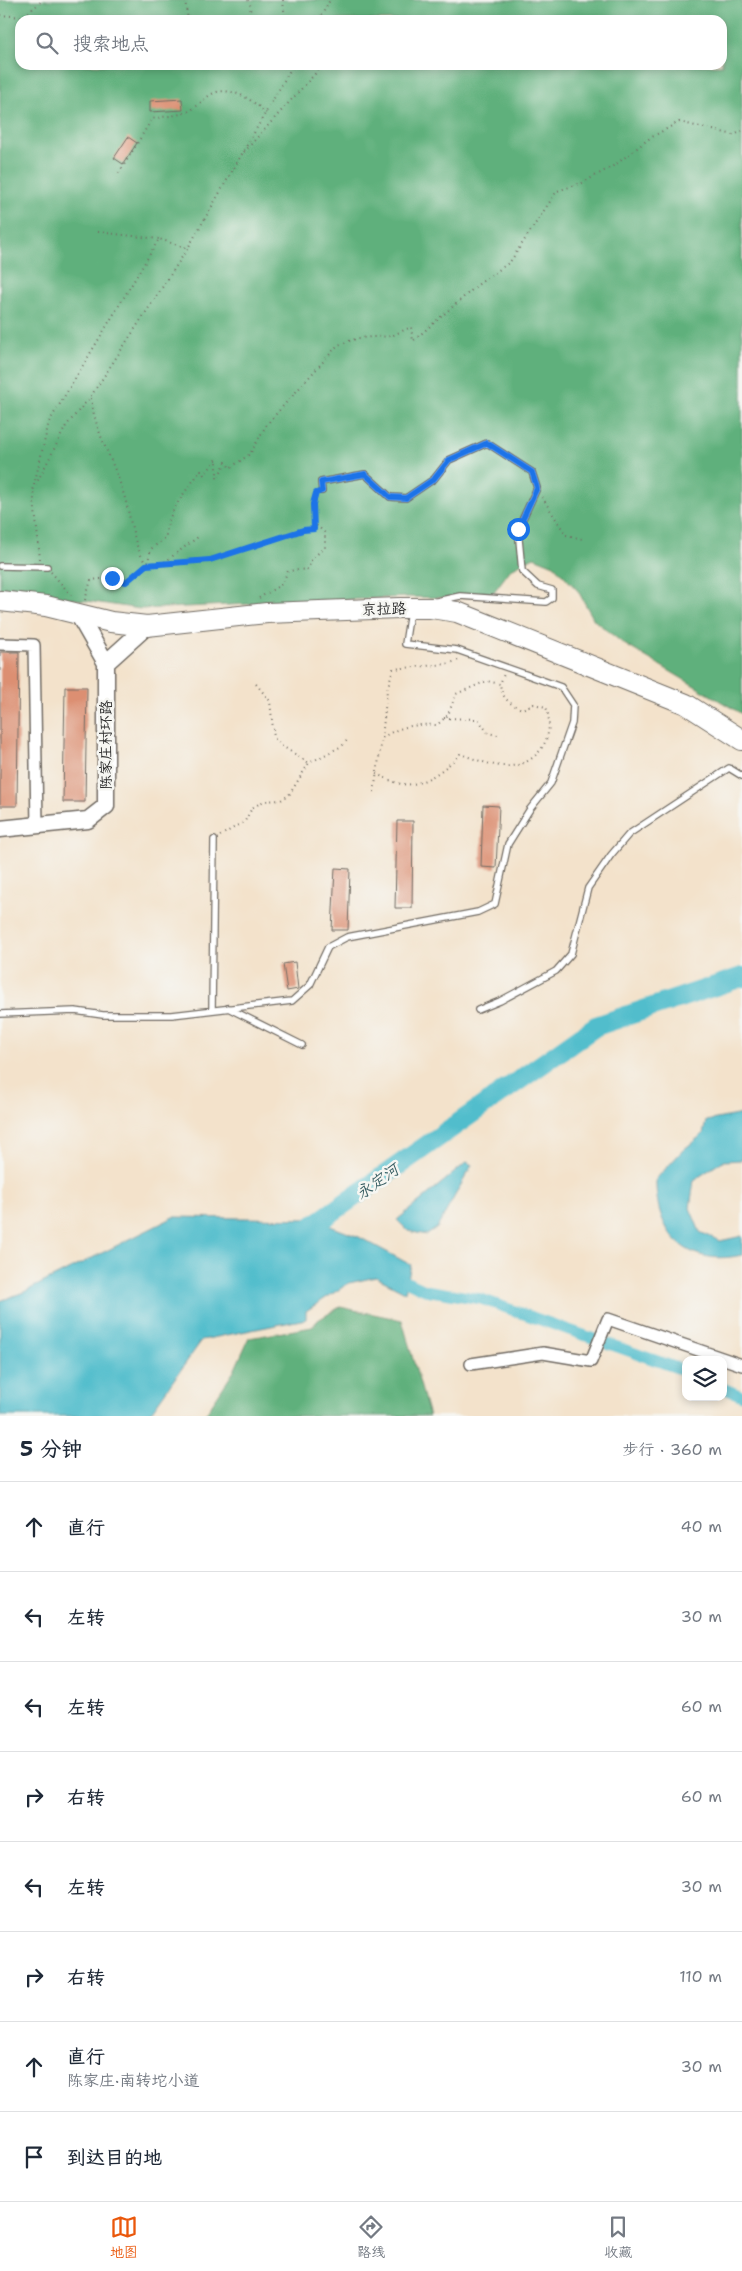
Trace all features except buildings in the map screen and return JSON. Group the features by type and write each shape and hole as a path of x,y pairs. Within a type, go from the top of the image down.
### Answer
{"highway":[{"name":"京拉路","path":"0,601 80,609 147,626 267,612 431,608 458,612 686,704 742,740"}],"street":[{"path":"80,609 106,663 147,626"},
{"path":"0,644 34,645 37,825"},
{"name":"陈家庄村环路","path":"0,829 88,820 106,806 106,663"},
{"path":"471,1364 543,1353 591,1361 608,1319 742,1365"}],"lane":[{"path":"322,491 321,482 365,474 390,497 406,498 434,479 449,460 487,443 532,472 537,488 518,529 522,571 538,586 552,590 552,598 546,602 460,596 436,602 431,608"},
{"path":"0,566 47,567"},
{"path":"0,1014 75,1011 103,1014 172,1015 292,1001 310,985 328,947 347,937 478,912 495,904 508,844 530,809 551,783 572,723 573,705 561,687 457,650 404,644 411,608"},
{"path":"478,1010 500,1001 556,971 571,954 588,888 611,855 630,834 729,768 742,776"},
{"path":"212,1010 214,840"},
{"path":"228,1008 302,1046"}],"path":[{"path":"25,15 43,0"},
{"path":"185,0 187,15"},
{"path":"248,0 251,7 249,15"},
{"path":"284,0 285,15"},
{"path":"322,15 330,0"},
{"path":"0,15 15,16"},
{"path":"33,490 66,426 91,396 188,248 290,70"},
{"path":"241,156 318,70"},
{"path":"120,173 152,119 190,111 202,100 216,92 242,96 256,104 266,113"},
{"path":"159,239 49,422 33,490 40,559 80,609 84,604 91,580 112,578 126,582 146,565 151,549 166,537 166,528 170,518 201,470 204,475 217,459 217,479 226,462 230,468 250,454 267,424 338,345 358,338 391,336 411,327 412,341 480,283 510,262 557,191 582,184 615,164 650,138 679,122 734,135 742,131"},
{"path":"98,232 159,239 188,248"},
{"path":"91,396 96,425 123,491 140,555 146,565"},
{"path":"537,488 566,535 582,539"},
{"path":"146,565 210,560 303,530 314,529 313,504 316,493 322,491"},
{"path":"256,600 282,584 288,571 308,569 312,558 324,548 325,533 314,523"},
{"path":"162,564 198,537"},
{"path":"374,792 387,690 393,669 448,664 462,660"},
{"path":"376,774 402,784 409,784 446,769 460,754 501,766 518,765 537,756 547,739 550,720 546,707 534,704 522,709 513,706 502,696 500,684 508,668"},
{"path":"495,673 503,676"},
{"path":"382,738 391,732 414,724 437,725 448,715 456,694 487,681 500,684"},
{"path":"256,684 270,701 274,738 282,746 309,764"},
{"path":"444,718 478,719 488,733 498,735"},
{"path":"214,840 245,821 252,808 264,801 281,800 289,795 309,764 342,746 348,738"}],"green space":[{"path":"0,0 742,0 742,714 624,644 594,620 578,591 554,565 534,557 511,569 493,593 448,598 409,597 140,609 0,588"},
{"path":"340,1307 402,1320 429,1416 204,1416 234,1371 249,1338 312,1327 318,1320"}],"water":[{"path":"742,1114 742,1160 723,1161 694,1180 690,1208 700,1232 720,1241 742,1236 742,1255 722,1258 705,1256 690,1251 678,1242 668,1230 661,1215 657,1198 656,1179 683,1150 703,1134 706,1121"},
{"path":"467,1162 472,1165 437,1228 427,1235 408,1231 397,1220"},
{"path":"174,1217 312,1219 359,1237 411,1265 405,1292 376,1277 349,1283 306,1311 306,1319 202,1340 148,1416 0,1416 0,1301 24,1292"}],"waterway":[{"name":"永定河","path":"297,1237 596,1026 742,977"},
{"path":"395,1276 425,1290 481,1299 682,1370"},
{"path":"727,1390 742,1396"}],"route":[{"path":"112,578 126,582 146,565 210,560 303,530 314,529 313,504 316,493 322,491 321,482 365,474 390,497 406,498 434,479 449,460 487,443 532,472 537,488 518,529"}]}
